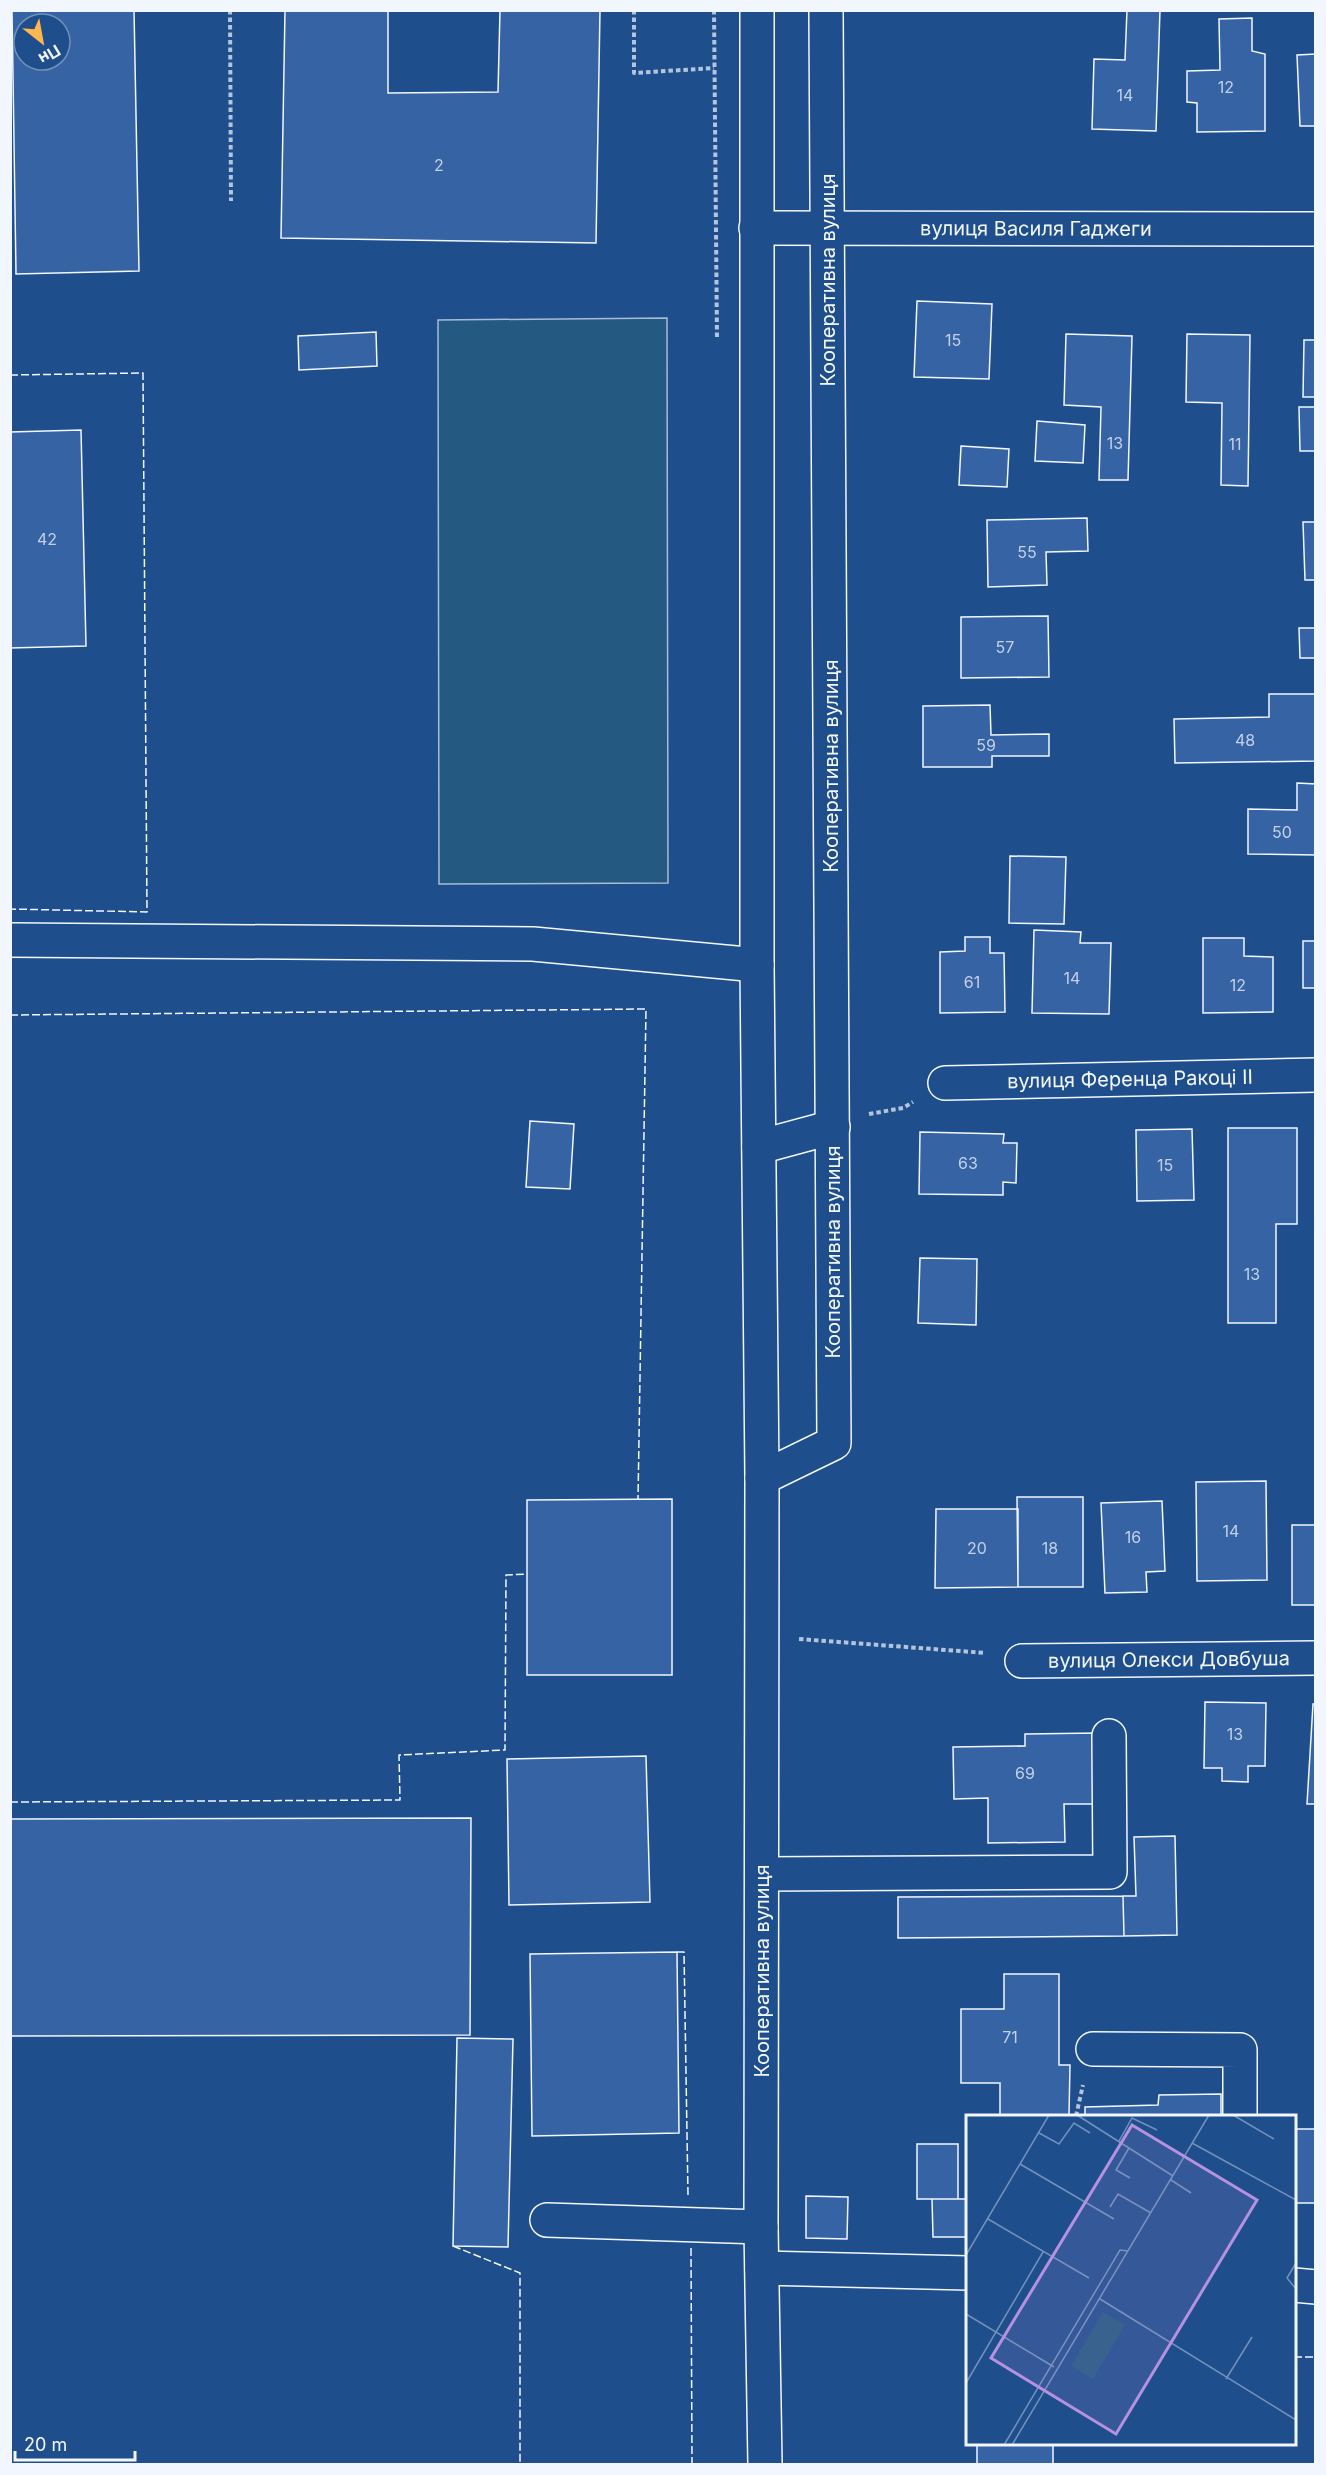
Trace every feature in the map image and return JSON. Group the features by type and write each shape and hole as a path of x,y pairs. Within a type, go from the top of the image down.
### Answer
{"street":[{"name":"Кооперативна вулиця","path":"757,10 757,965 762,1478 761,2227 765,2464"},
{"name":"Кооперативна вулиця","path":"762,1478 834,1443 826,10"},
{"name":"вулиця Василя Гаджеги","path":"756,228 1316,229"},
{"path":"10,940 532,944 757,965"},
{"name":"вулиця Ференца Ракоці Ⅱ","path":"945,1083 1316,1075"},
{"path":"759,1147 833,1120"},
{"name":"вулиця Олекси Довбуша","path":"1022,1661 1316,1658"},
{"path":"762,1874 1110,1872 1109,1736"},
{"path":"1093,2049 1240,2050 1240,2115"},
{"path":"547,2220 761,2227"},
{"path":"762,2268 966,2273"},
{"path":"1296,2285 1316,2287"}],"path":[{"path":"230,10 231,201"},
{"path":"634,10 634,73 757,66"},
{"path":"833,1120 903,1108 945,1083"},
{"path":"762,1636 975,1651 1022,1661"}],"shaded area":[{"path":"667,318 668,883 439,884 438,320"}],"building":[{"path":"12,10 134,10 139,271 16,274 13,72 72,72 72,12 12,12"},
{"path":"285,10 388,10 388,93 498,92 500,10 600,10 596,243 281,238"},
{"path":"1127,10 1160,10 1156,131 1092,129 1094,59 1125,60"},
{"path":"1252,18 1252,51 1265,54 1265,131 1197,132 1197,103 1187,102 1187,71 1220,70 1219,19"},
{"path":"1316,54 1316,126 1300,126 1297,55"},
{"path":"917,301 992,304 989,379 914,377"},
{"path":"376,332 377,366 299,370 298,336"},
{"path":"1066,334 1132,336 1128,480 1099,480 1101,407 1064,405"},
{"path":"1187,334 1250,335 1248,486 1221,485 1222,403 1186,402"},
{"path":"1304,340 1316,340 1316,397 1303,397"},
{"path":"1299,407 1316,407 1316,451 1300,451"},
{"path":"1037,421 1085,425 1083,463 1035,461"},
{"path":"81,430 86,646 10,648 10,432"},
{"path":"961,446 1009,449 1007,487 959,485"},
{"path":"1087,518 1088,551 1046,552 1047,585 988,587 987,520"},
{"path":"1303,522 1316,522 1316,580 1305,580"},
{"path":"1048,616 1049,677 961,678 961,617"},
{"path":"1299,628 1316,628 1316,658 1300,658"},
{"path":"1269,694 1316,694 1316,761 1175,763 1174,719 1269,717"},
{"path":"990,705 991,735 1049,734 1049,756 992,756 992,767 923,767 923,706"},
{"path":"1297,783 1316,784 1316,855 1248,854 1248,809 1297,810"},
{"path":"1010,856 1066,857 1064,924 1009,923"},
{"path":"1034,930 1081,932 1080,943 1111,943 1109,1014 1032,1013"},
{"path":"965,937 990,937 990,953 1004,953 1005,1012 940,1013 940,952 965,951"},
{"path":"1203,938 1244,938 1244,956 1273,957 1273,1012 1203,1013"},
{"path":"1303,941 1316,941 1316,988 1303,988"},
{"path":"530,1121 574,1124 570,1189 526,1187"},
{"path":"1228,1128 1297,1128 1297,1224 1276,1224 1276,1323 1228,1323"},
{"path":"1192,1129 1194,1200 1137,1201 1136,1130"},
{"path":"920,1132 1004,1134 1003,1143 1017,1143 1016,1183 1003,1182 1003,1195 919,1194"},
{"path":"920,1258 977,1259 976,1325 918,1323"},
{"path":"1266,1481 1267,1580 1197,1581 1196,1482"},
{"path":"1017,1497 1083,1497 1083,1587 1018,1587"},
{"path":"672,1499 672,1675 527,1675 527,1500"},
{"path":"1162,1501 1165,1571 1146,1572 1147,1592 1105,1593 1101,1503"},
{"path":"936,1509 1018,1509 1018,1587 935,1588"},
{"path":"1292,1525 1316,1525 1316,1605 1292,1605"},
{"path":"1205,1702 1266,1703 1265,1766 1248,1766 1248,1782 1222,1781 1222,1768 1204,1768"},
{"path":"1313,1704 1316,1704 1316,1804 1307,1804"},
{"path":"1097,1733 1097,1804 1064,1804 1065,1842 988,1843 988,1798 954,1799 953,1747 1025,1746 1025,1734"},
{"path":"646,1756 650,1902 509,1905 507,1759"},
{"path":"471,1818 470,2035 10,2036 10,1819"},
{"path":"1175,1836 1177,1935 1124,1936 1123,1896 1136,1896 1134,1837"},
{"path":"1123,1896 1124,1936 898,1938 898,1897"},
{"path":"677,1952 679,2133 532,2136 530,1954"},
{"path":"1004,1974 1059,1974 1059,2065 1070,2065 1069,2115 1000,2115 1000,2083 961,2083 961,2009 1004,2009"},
{"path":"457,2038 513,2039 508,2247 453,2246"},
{"path":"1221,2094 1221,2115 1085,2115 1085,2107 1158,2105 1159,2095"},
{"path":"1296,2129 1316,2129 1316,2203 1296,2203"},
{"path":"917,2144 958,2144 958,2199 917,2199"},
{"path":"806,2196 848,2197 847,2239 806,2238"},
{"path":"932,2199 966,2199 966,2237 933,2237"},
{"path":"977,2445 1053,2445 1053,2464 977,2464"}],"fence":[{"path":"10,375 143,373 147,912 10,909"},
{"path":"10,1015 646,1009 638,1500"},
{"path":"10,1802 400,1800 399,1755 505,1750 506,1575 527,1574"},
{"path":"677,1952 684,1952 688,2195"},
{"path":"453,2246 520,2273 520,2464"},
{"path":"691,2248 692,2464"},
{"path":"1296,2357 1316,2357"}]}
